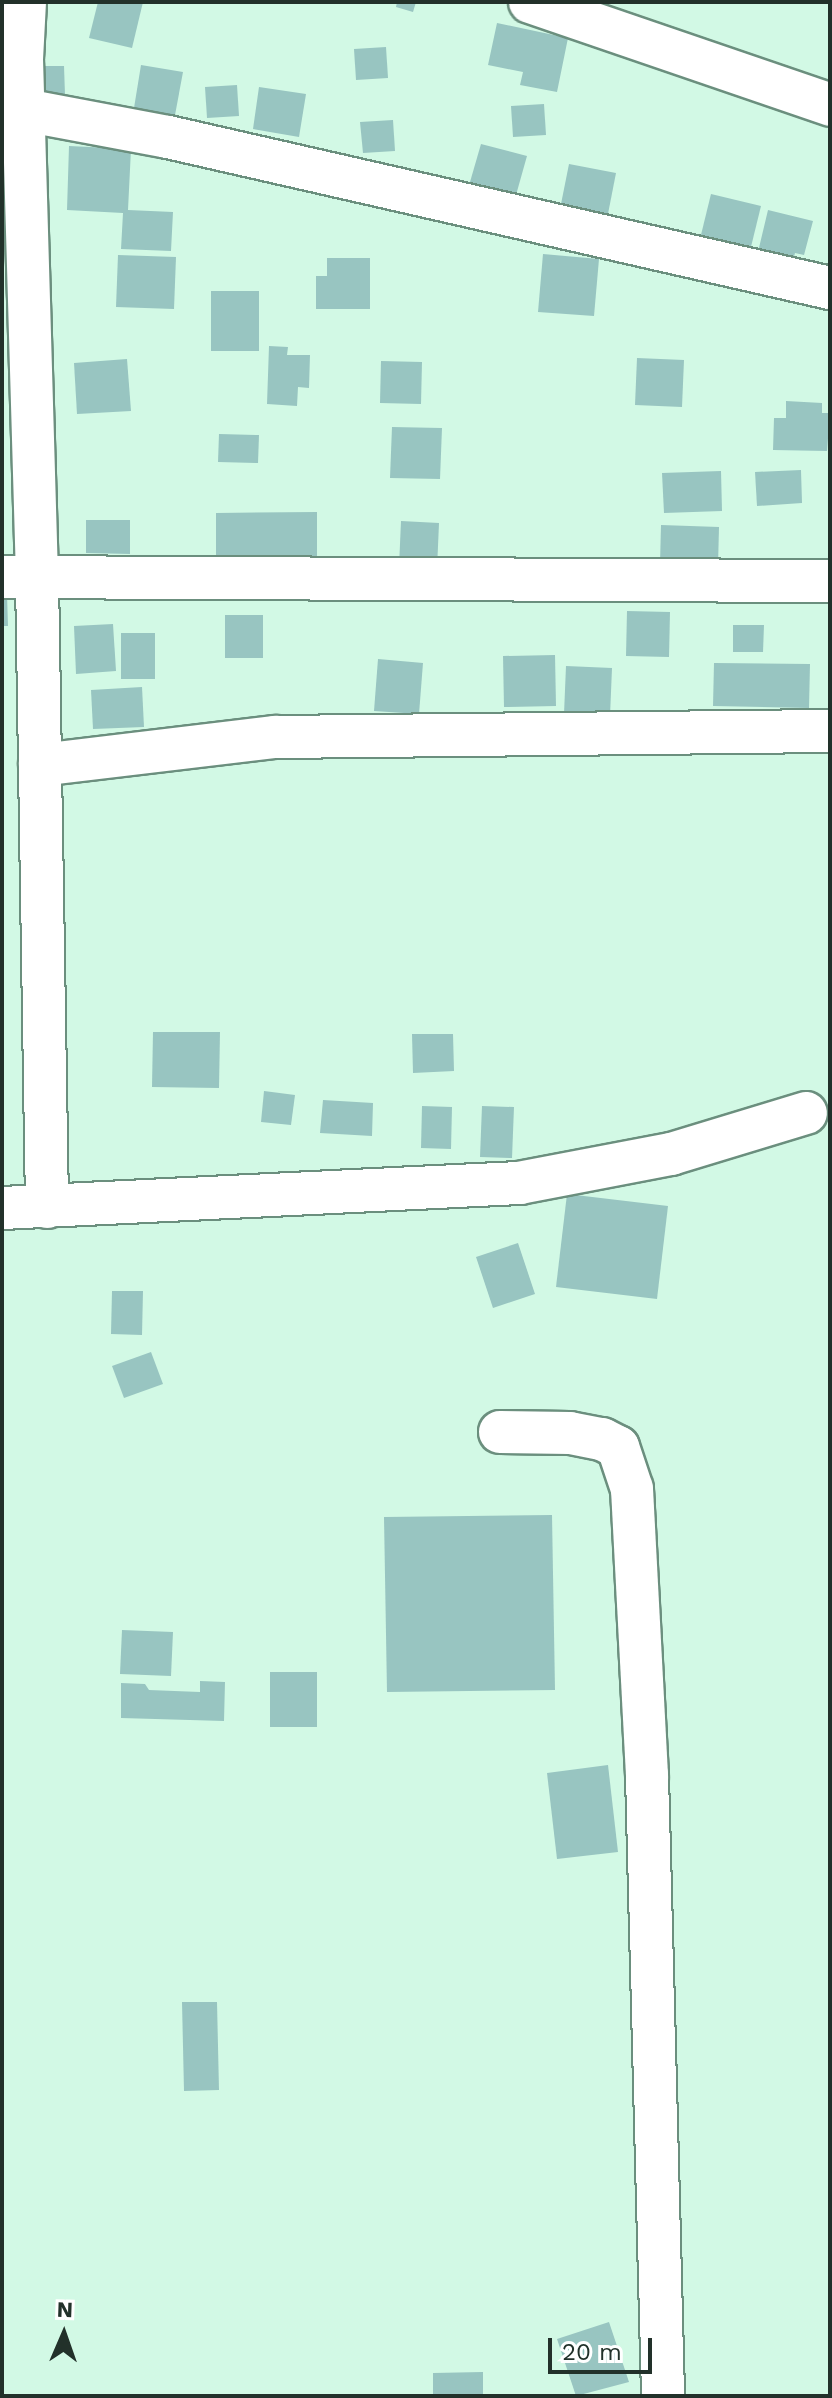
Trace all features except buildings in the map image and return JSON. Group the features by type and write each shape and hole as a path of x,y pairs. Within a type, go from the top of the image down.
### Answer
{"street":[{"path":"25,2 13,112 19,576 40,765 47,1207"},
{"path":"530,2 830,105"},
{"path":"13,112 213,146 830,288"},
{"path":"19,576 830,581"},
{"path":"40,765 275,737 830,731"},
{"path":"2,1208 519,1183 671,1154 806,1113"},
{"path":"500,1432 570,1433 602,1439 618,1447 632,1489 647,1775 663,2396"}]}
